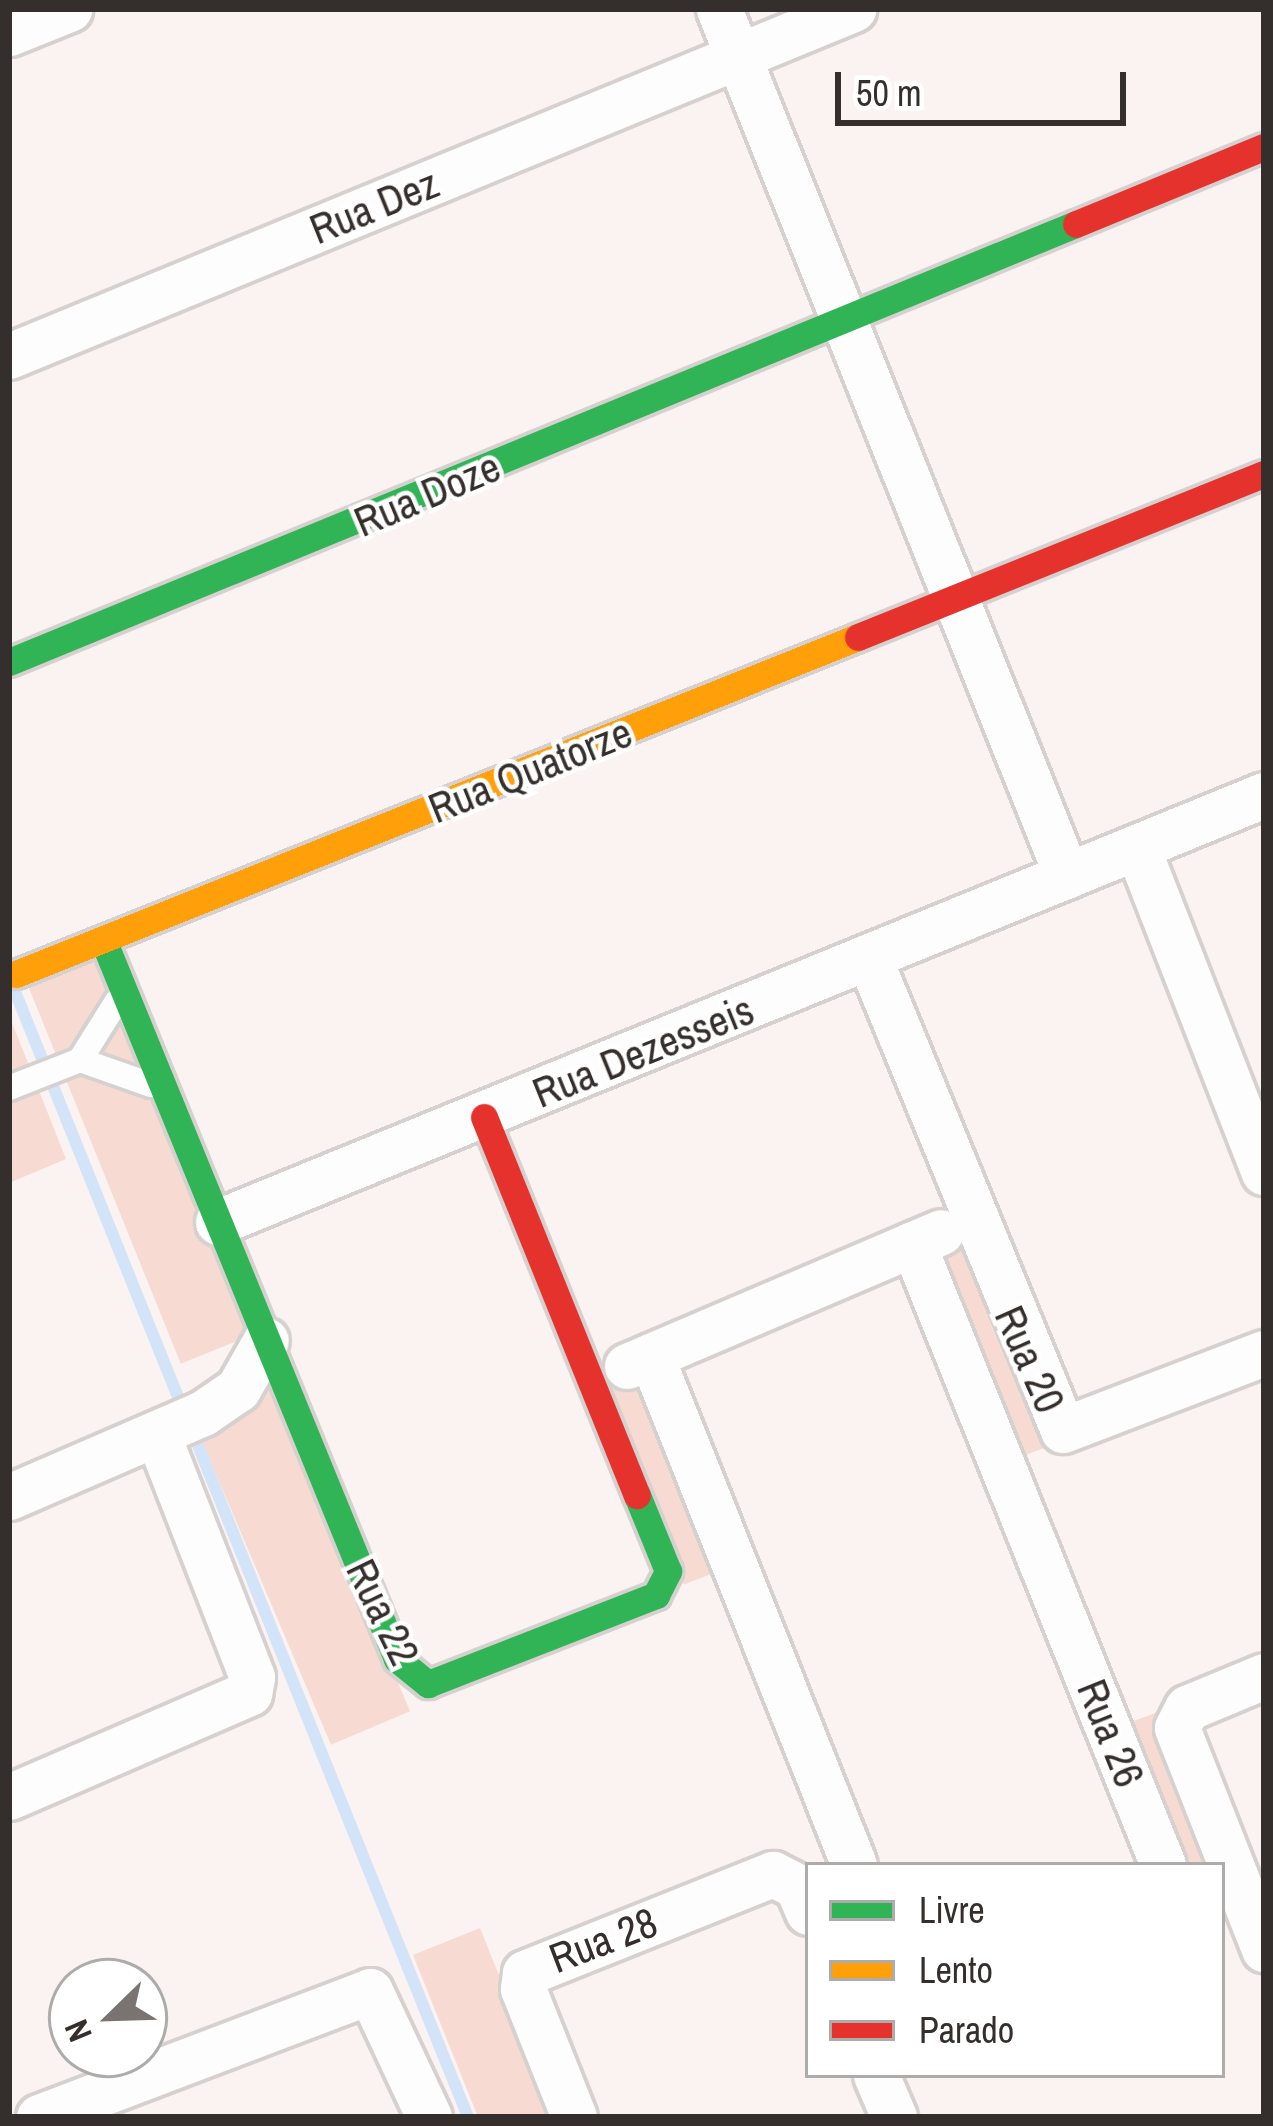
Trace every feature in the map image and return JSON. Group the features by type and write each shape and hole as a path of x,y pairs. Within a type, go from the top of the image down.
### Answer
{"street":[{"path":"9,33 69,9"},
{"path":"719,9 1067,876"},
{"name":"Rua Dez","path":"9,356 853,9"},
{"name":"Rua Doze","path":"9,662 1264,146"},
{"name":"Rua Quatorze","path":"16,974 1264,474"},
{"name":"Rua Dezesseis","path":"218,1222 1264,795"},
{"path":"1137,847 1253,1109 1264,1172"},
{"path":"104,942 218,1222"},
{"name":"Rua 20","path":"869,958 971,1219 1063,1430 1264,1353"},
{"name":"Rua 22","path":"218,1222 397,1659 428,1684 667,1586 668,1571 484,1117"},
{"path":"591,1381 971,1219"},
{"name":"Rua 20","path":"913,1244 1058,1600"},
{"path":"9,1497 179,1425 238,1389 266,1340"},
{"path":"651,1356 853,1862"},
{"path":"9,1797 249,1694 253,1677 208,1562 179,1425"},
{"name":"Rua 26","path":"1058,1600 1162,1862"},
{"name":"Rua 26","path":"1221,1862 1177,1728 1186,1708 1264,1676"},
{"name":"Rua 26","path":"1225,1873 1247,1940"},
{"name":"Rua 28","path":"574,2117 523,1989 524,1973 773,1874 797,1886 805,1905"},
{"path":"39,2117 357,1991 381,2000 427,2111"}],"lane":[{"path":"15,1086 75,1063 124,989"},
{"path":"75,1063 164,1090"}],"shaded area":[{"path":"101,958 253,1334 181,1364 29,987"},
{"path":"9,1015 66,1159 9,1183"},
{"path":"968,1233 1050,1446 1010,1461 929,1248"},
{"path":"264,1367 410,1711 331,1745 185,1401"},
{"path":"646,1371 722,1570 684,1585 608,1386"},
{"path":"1161,1711 1220,1862 1175,1862 1120,1726"},
{"path":"480,1928 556,2117 478,2117 413,1955"}],"waterway":[{"path":"16,994 183,1409"},
{"path":"191,1428 468,2117"}],"traffic: fast":[{"path":"9,662 1076,224"},
{"path":"104,942 397,1659 428,1684 656,1595 668,1571 637,1495"}],"traffic: slow":[{"path":"16,974 858,637"}],"traffic: jam":[{"path":"1076,224 1264,147"},
{"path":"858,637 1264,474"},
{"path":"484,1117 637,1495"}]}
